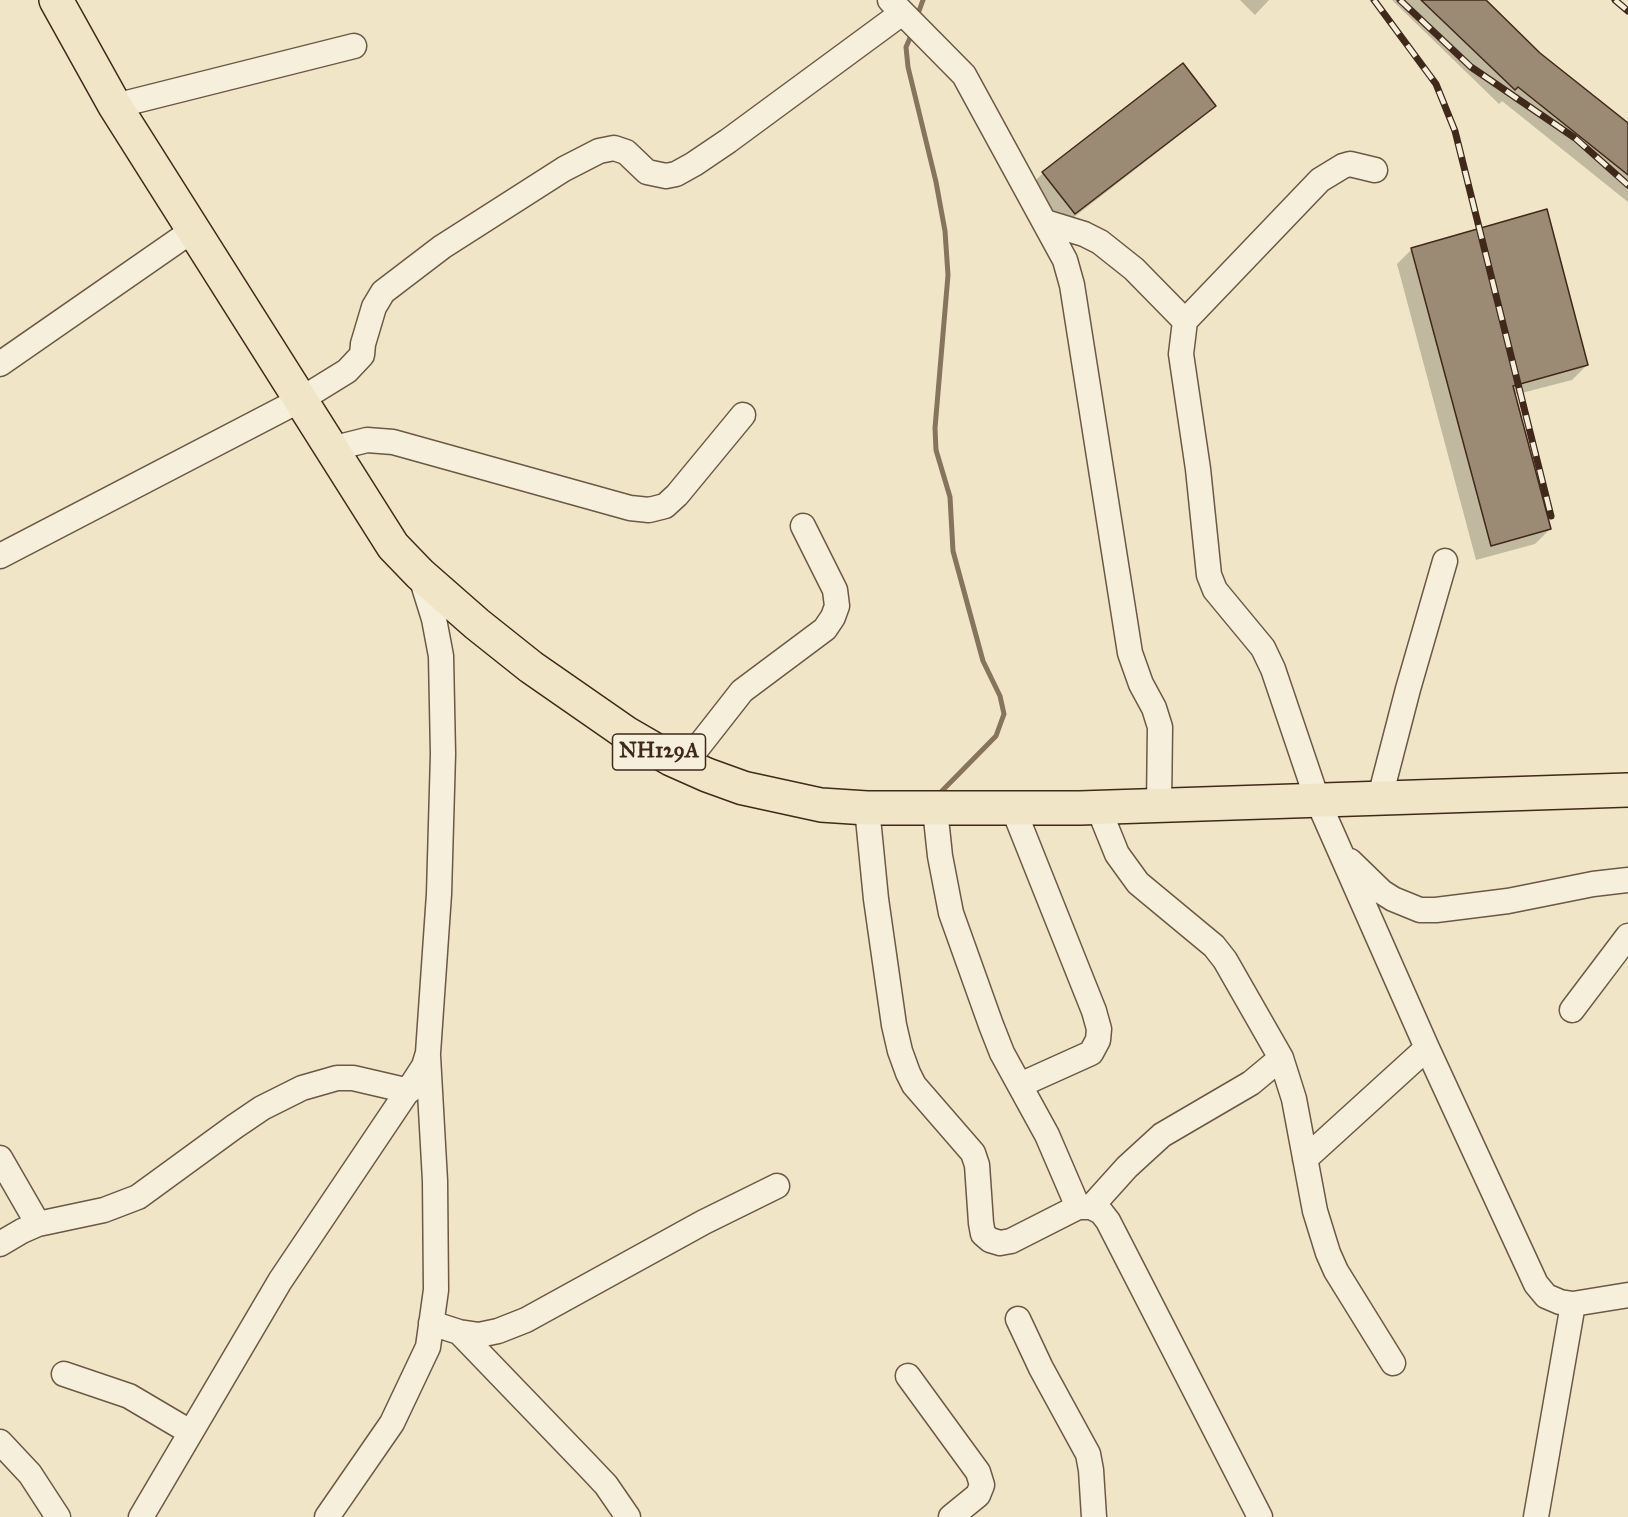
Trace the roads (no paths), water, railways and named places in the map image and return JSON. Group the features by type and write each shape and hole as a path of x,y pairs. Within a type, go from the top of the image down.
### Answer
{"highway":[{"name":"NH129A","path":"56,0 115,106 393,546 420,574 477,624 531,667 626,733 684,765 743,788 779,797 821,805 867,808 1098,807 1628,790"}],"street":[{"path":"0,556 300,400 356,363 362,355 374,307 383,292 442,247 510,202 564,169 599,151 614,148 626,152 646,172 666,176 676,174 728,141 896,6 964,75 1065,260 1072,285 1130,653 1160,727 1159,805"},
{"path":"115,106 354,46"},
{"path":"1375,170 1350,164 1343,165 1320,180 1185,321 1180,354 1198,469 1209,575 1215,590 1263,648 1273,669 1317,799 1427,1048 1536,1284 1546,1296 1573,1304 1628,1295"},
{"path":"1045,222 1084,234 1100,242 1134,269 1185,321"},
{"path":"0,364 193,230"},
{"path":"331,449 367,440 393,442 630,508 650,510 665,506 677,495 743,415"},
{"path":"684,765 742,691 825,628 833,617 837,606 835,590 803,526"},
{"path":"1380,797 1445,561"},
{"path":"327,1517 392,1423 401,1406 428,1347 436,1290 435,1181 428,1053 439,894 443,744 441,656 434,619 420,574"},
{"path":"1098,807 1117,854 1132,875 1156,899 1214,946 1225,960 1281,1058 1294,1099 1314,1211 1328,1253 1336,1271 1393,1362"},
{"path":"867,808 876,899 894,1025 900,1051 914,1085 973,1153 977,1165 983,1234 990,1240 1000,1243 1011,1241 1084,1207 1162,1135 1251,1083 1281,1058"},
{"path":"1013,808 1094,1011 1099,1029 1098,1040 1091,1053 1020,1085"},
{"path":"935,809 940,856 951,913 1002,1053 1084,1207 1101,1212 1108,1221 1260,1517"},
{"path":"1341,854 1382,892 1420,910 1508,901 1593,884 1628,880"},
{"path":"1572,1010 1628,936"},
{"path":"1305,1158 1427,1048"},
{"path":"141,1517 280,1281 409,1091 424,1066 428,1053"},
{"path":"0,1244 38,1224 104,1210 138,1197 243,1120 302,1088 337,1078 353,1078 409,1091"},
{"path":"0,1158 38,1224"},
{"path":"431,1323 459,1332 479,1335 498,1331 526,1320 777,1185"},
{"path":"1536,1517 1573,1304"},
{"path":"1018,1319 1041,1368 1088,1454 1094,1517"},
{"path":"459,1332 606,1485 628,1517"},
{"path":"64,1374 129,1396 190,1432"},
{"path":"908,1376 978,1472 982,1485 978,1495 951,1517"},
{"path":"0,1442 30,1474 58,1517"}],"waterway":[{"path":"919,11 923,0"},
{"path":"910,38 906,47 908,67 936,182 945,231 948,275 935,428 936,450 950,497 953,551 983,661 1000,696 1004,714 996,736 937,796"}],"railway":[{"path":"1374,0 1436,84 1455,131 1551,516"},
{"path":"1400,0 1471,67 1575,138 1628,185"},
{"path":"1615,0 1628,11"}]}
